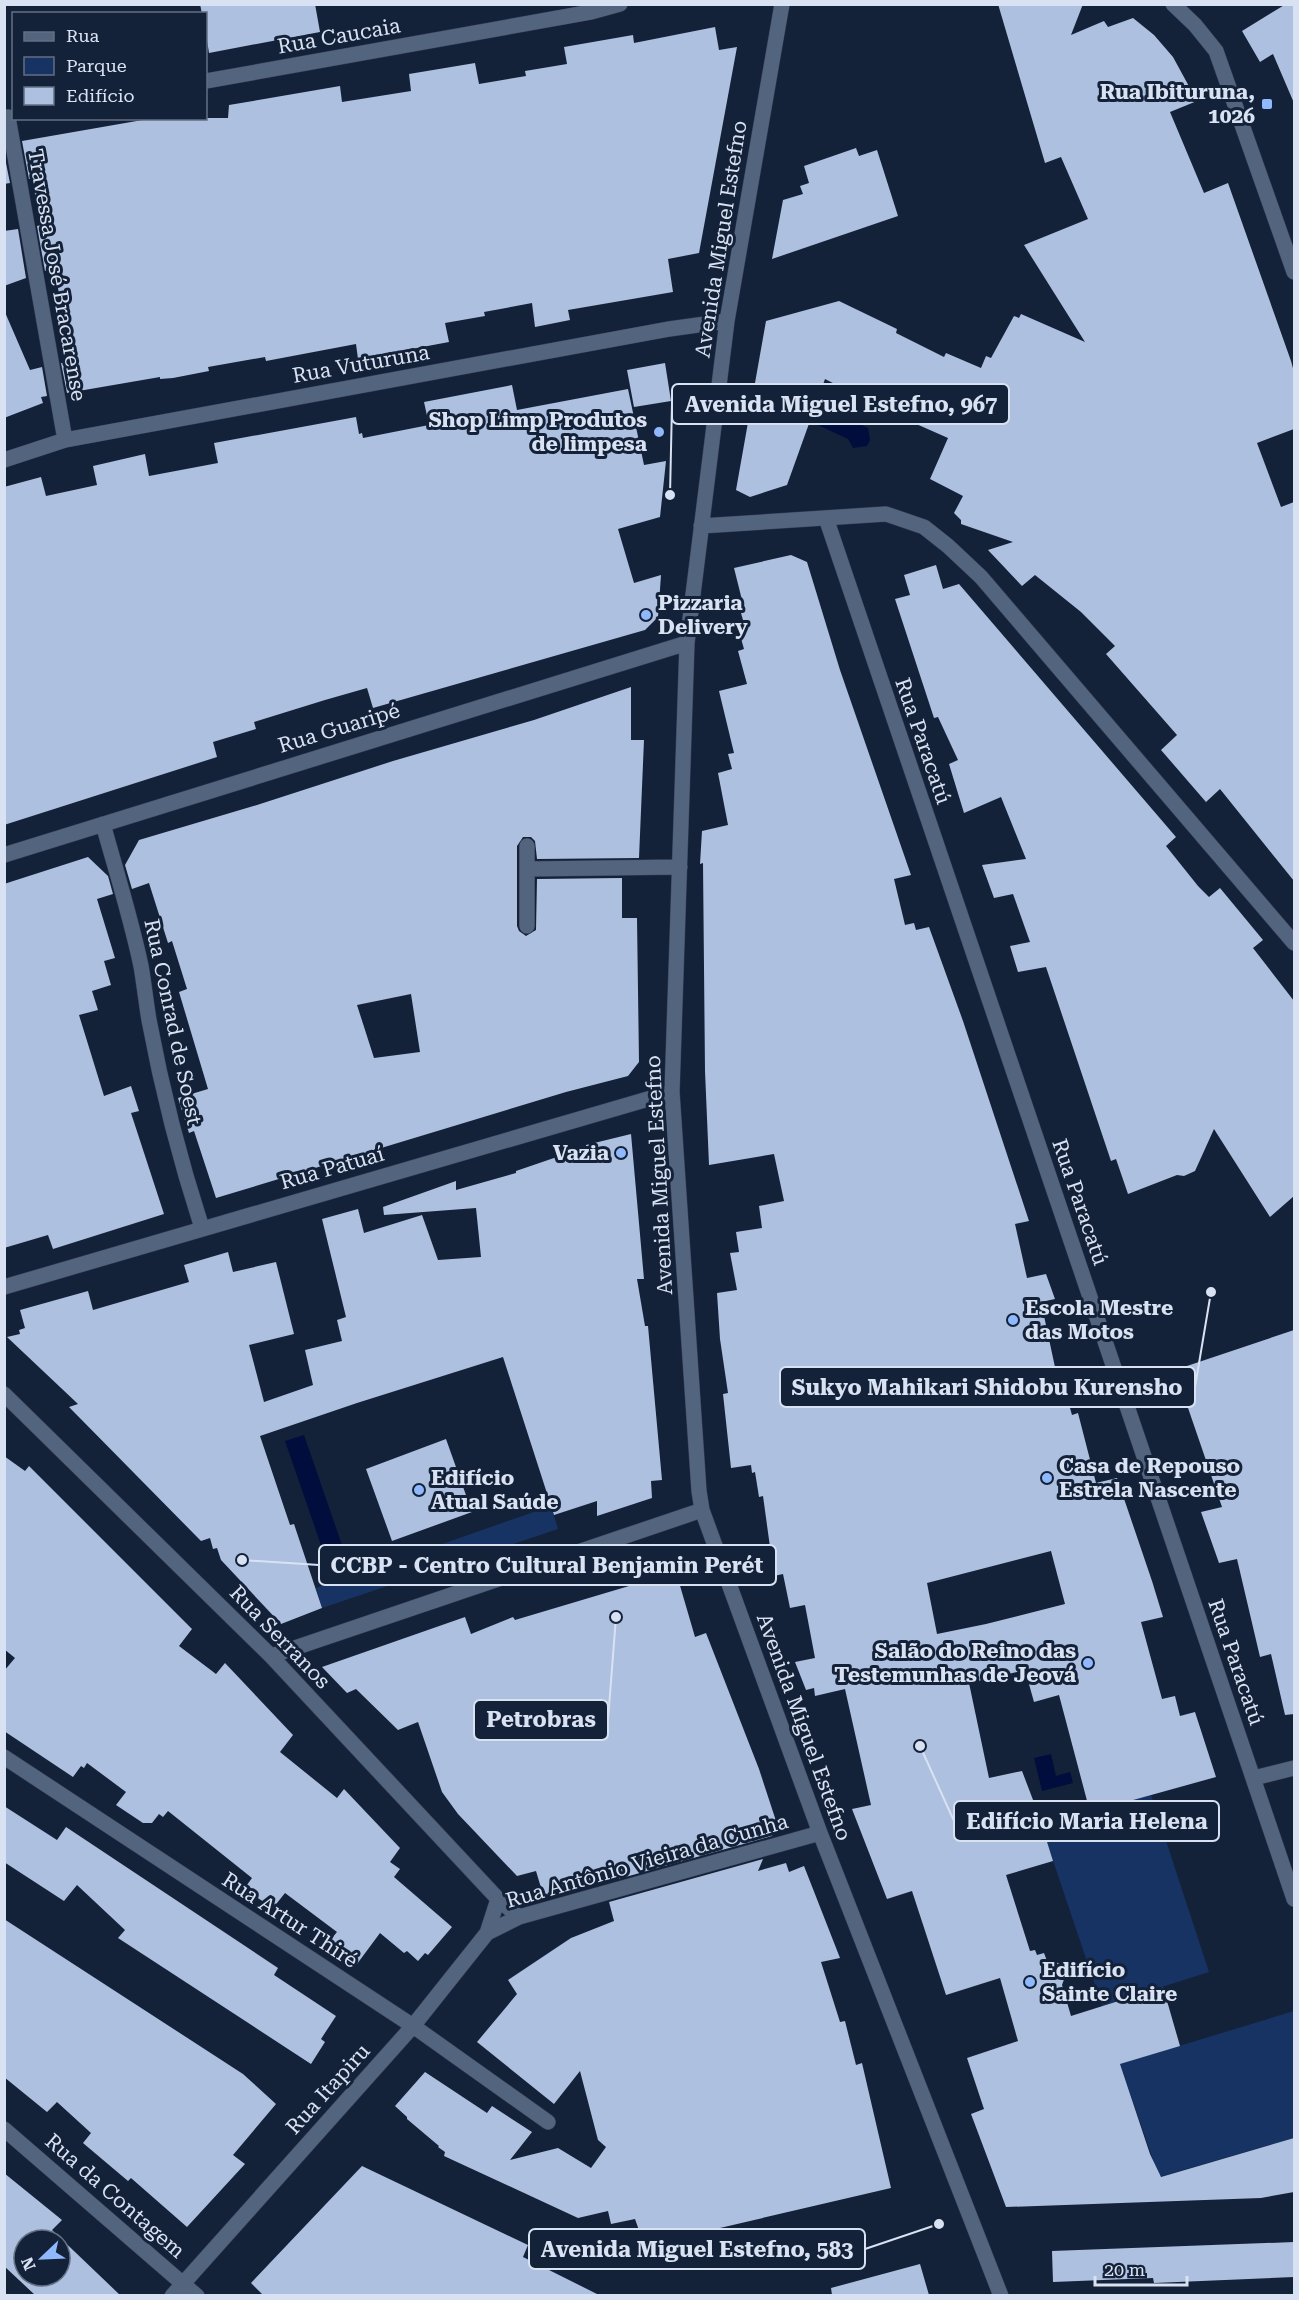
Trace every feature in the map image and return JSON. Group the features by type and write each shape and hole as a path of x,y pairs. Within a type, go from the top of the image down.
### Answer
{"street":[{"name":"Rua Caucaia","path":"207,81 591,12 621,4"},
{"name":"Avenida Miguel Estefno","path":"782,4 727,321 687,643 672,1092 702,1510 820,1833 1001,2295"},
{"path":"1173,4 1195,25 1216,51 1294,272"},
{"name":"Travessa José Bracarense","path":"9,117 65,440"},
{"name":"Rua Vuturuna","path":"4,460 65,440 669,329 727,321"},
{"path":"700,526 886,514 924,527 981,577 1294,943"},
{"name":"Rua Paracatú","path":"826,518 1294,1899"},
{"name":"Rua Guaripé","path":"4,855 687,643"},
{"name":"Rua Conrad de Soest","path":"102,824 128,911 141,966 149,1021 167,1105 189,1189 202,1228"},
{"path":"527,846 527,926"},
{"path":"527,869 680,867"},
{"name":"Rua Patuaí","path":"4,1287 672,1092"},
{"name":"Rua Serranos","path":"4,1394 271,1656 498,1899 519,1917"},
{"path":"271,1656 702,1510"},
{"name":"Rua Artur Thiré","path":"4,1757 413,2026 548,2122"},
{"path":"1254,1778 1294,1768"},
{"name":"Rua Antônio Vieira da Cunha","path":"487,1933 519,1917 820,1833"},
{"name":"Rua Itapiru","path":"172,2295 413,2026 487,1933 498,1899"},
{"name":"Rua da Contagem","path":"4,2129 197,2295"}],"green space":[{"path":"551,1506 558,1529 322,1608 316,1588"},
{"path":"1151,1795 1209,1972 1102,2006 1041,1825"},
{"path":"1294,2011 1294,2138 1159,2177 1120,2064"}],"shaded area":[{"path":"855,355 832,410 868,428 870,440 867,446 853,448 848,439 818,425 841,376"},
{"path":"304,1435 342,1545 323,1551 285,1441"},
{"path":"1051,1754 1056,1776 1070,1772 1073,1783 1042,1791 1034,1758"}],"building":[{"path":"200,4 315,4 320,32 209,53 207,12 202,12"},
{"path":"998,4 1083,4 1071,35 1104,21 1108,27 1133,18 1154,35 1173,57 1197,101 1170,112 1204,193 1228,183 1291,361 1294,372 1294,429 1257,443 1281,507 1294,502 1294,881 1220,789 1206,802 1161,750 1177,735 1106,654 1115,646 1081,612 1035,575 1022,586 988,550 1013,542 961,524 961,520 954,513 963,496 930,479 948,438 914,423 916,418 867,395 864,399 825,379 787,485 750,497 736,490 766,321 839,301 897,329 896,333 944,357 946,353 981,368 986,356 991,358 1014,316 1019,318 1021,314 1085,342 1024,245 1088,219 1061,157 1045,163"},
{"path":"1286,4 1294,4 1294,103 1273,54 1260,62 1242,31"},
{"path":"715,27 719,50 737,47 699,253 668,259 673,292 568,310 570,320 535,327 532,303 484,312 485,316 445,323 449,342 358,359 356,344 266,361 265,357 208,367 209,371 173,378 160,379 160,377 67,393 61,363 71,362 61,304 54,267 45,271 37,226 41,225 22,141 143,120 228,118 229,105 340,86 342,102 411,91 409,74 475,63 479,84 526,76 525,71 567,64 564,47 633,35 634,43"},
{"path":"856,148 859,156 877,150 898,216 772,259 783,200 803,194 800,186 809,183 804,166"},
{"path":"4,153 10,183 4,184"},
{"path":"18,229 26,278 4,286 4,231"},
{"path":"4,310 30,370 42,367 47,396 41,397 43,403 4,418"},
{"path":"665,363 671,401 634,407 627,370"},
{"path":"512,385 517,410 628,389 644,465 666,461 660,517 618,529 634,583 661,575 658,617 645,630 373,708 367,688 325,700 254,722 256,729 213,742 217,757 4,825 4,487 41,477 46,496 97,485 93,466 145,454 149,476 218,463 214,443 356,417 359,434 362,433 363,438 429,425 424,402"},
{"path":"791,555 807,562 840,670 911,875 894,879 905,925 914,923 916,930 929,927 963,1021 1029,1221 1015,1224 1027,1278 1046,1274 1055,1299 1041,1302 1058,1381 1062,1380 1072,1415 1078,1413 1096,1483 1117,1478 1152,1581 1163,1617 1141,1622 1162,1699 1175,1696 1180,1716 1195,1712 1216,1777 1090,1812 1059,1695 1034,1702 1025,1670 969,1683 989,1778 1022,1771 1053,1861 1006,1875 1030,1951 1035,1950 1037,1955 1044,1953 1047,1961 1052,1960 1068,1968 1062,1985 1071,2016 1163,1987 1180,2046 1120,2064 1150,2154 1161,2177 1294,2138 1294,2192 1261,2198 1006,2207 971,2114 984,2109 967,2058 1018,2041 1000,1978 946,1995 912,1891 887,1899 852,1809 871,1805 845,1689 815,1696 814,1688 806,1690 795,1662 815,1658 805,1605 790,1608 783,1574 774,1576 763,1496 759,1497 755,1472 752,1473 751,1465 731,1468 723,1394 728,1393 720,1339 717,1293 737,1290 730,1253 739,1252 736,1232 762,1228 759,1206 784,1201 774,1154 709,1165 705,1071 703,863 700,864 702,831 728,825 718,773 732,769 728,754 734,753 719,691 747,684 738,651 744,649 740,635 744,634 742,627 745,627 741,613 744,608 734,568","holes":["1051,1551 1065,1604 937,1634 927,1583"]},
{"path":"936,565 943,589 959,584 1176,837 1166,846 1198,886 1209,897 1220,888 1263,940 1253,948 1294,1001 1294,1196 1270,1217 1214,1129 1195,1171 1184,1176 1177,1175 1128,1194 1116,1159 1111,1161 1046,967 1018,972 1010,946 1030,942 1013,894 994,898 982,865 1026,859 1001,797 964,813 949,764 958,760 938,717 934,718 895,599 910,595 904,575"},
{"path":"631,687 631,740 644,740 639,858 537,859 535,841 531,837 523,837 517,846 517,926 519,931 526,936 536,930 537,879 622,878 622,918 637,918 639,1062 628,1076 566,1092 216,1198 194,1131 189,1133 178,1098 208,1089 179,992 187,989 172,941 168,943 149,883 132,889 125,865 139,840 534,720","holes":["411,994 420,1052 374,1058 357,1005"]},
{"path":"88,857 108,876 113,894 97,899 115,958 104,961 111,985 92,991 98,1010 79,1015 104,1096 131,1086 139,1111 131,1113 164,1214 53,1249 48,1235 4,1248 4,884"},
{"path":"631,1134 644,1279 637,1279 645,1326 648,1326 662,1480 651,1481 652,1498 597,1516 597,1501 554,1515 503,1357 357,1403 260,1436 290,1525 294,1524 322,1608 281,1624 221,1560 217,1548 213,1549 210,1538 201,1541 69,1407 78,1404 7,1337 20,1334 19,1330 25,1328 20,1310 88,1291 93,1310 189,1282 184,1265 228,1252 233,1272 276,1262 294,1334 249,1345 264,1402 313,1385 305,1350 342,1341 337,1320 346,1317 322,1219 358,1209 364,1233 422,1215 438,1260 481,1257 476,1208 384,1215 383,1207 456,1181 456,1190 516,1173 516,1171 586,1147 586,1145"},
{"path":"1294,1330 1294,1714 1285,1715 1271,1654 1260,1657 1237,1559 1219,1563 1201,1512 1222,1507 1175,1370"},
{"name":"Edifício Atual Saúde","path":"446,1439 472,1512 392,1541 366,1469"},
{"path":"4,1456 25,1471 29,1466 192,1629 179,1646 216,1674 225,1663 293,1735 280,1752 337,1798 344,1789 400,1848 390,1862 400,1869 394,1877 452,1927 428,1955 425,1953 418,1961 407,1951 404,1953 380,1933 357,1964 327,1944 337,1932 285,1893 273,1908 244,1889 252,1878 168,1811 163,1817 159,1814 152,1823 143,1823 116,1805 126,1792 87,1763 84,1768 81,1766 73,1777 4,1731 4,1671 15,1658 4,1649"},
{"path":"676,1572 695,1637 706,1633 759,1769 777,1824 772,1836 604,1883 603,1878 546,1895 544,1890 542,1891 536,1871 517,1876 458,1814 442,1792 418,1722 398,1730 356,1689 347,1693 322,1667 465,1617 471,1634 513,1617 515,1620"},
{"path":"4,1806 57,1840 66,1827 278,1968 274,1975 336,2016 321,2039 325,2042 311,2064 118,1938 125,1930 77,1885 64,1901 4,1862"},
{"path":"763,1859 758,1871 786,1863 789,1872 804,1866 840,1958 821,1962 840,2022 845,2021 856,2065 862,2063 891,2188 664,2241 641,2236 635,2219 611,2224 608,2211 578,2218 444,2156 445,2152 395,2106 425,2072 487,2113 492,2106 532,2132 510,2160 558,2148 591,2168 606,2147 598,2140 580,2071 554,2104 477,2042 517,1994 508,1980 571,1938 614,1921 609,1902"},
{"path":"4,1919 243,2074 276,2104 233,2155 245,2164 187,2227 131,2178 128,2181 83,2143 91,2133 57,2102 47,2112 4,2077"},
{"path":"362,2166 528,2245 523,2257 599,2295 263,2295 251,2283"},
{"path":"4,2173 62,2220 54,2228 12,2228 12,2273 4,2266"},
{"path":"1294,2242 1294,2277 1154,2283 1153,2278 1053,2282 1052,2251"},
{"path":"72,2249 120,2295 35,2295 28,2288 72,2288"},
{"path":"920,2264 929,2295 832,2295 831,2288"}],"place":[{"name":"Rua Ibituruna, 1026","path":"1267,104"},
{"name":"Shop Limp Produtos de limpesa","path":"659,432"},
{"name":"Avenida Miguel Estefno, 967","path":"670,495"},
{"name":"Pizzaria Delivery","path":"646,615"},
{"name":"Vazia","path":"621,1153"},
{"name":"Sukyo Mahikari Shidobu Kurensho","path":"1211,1292"},
{"name":"Escola Mestre das Motos","path":"1013,1320"},
{"name":"Casa de Repouso Estrela Nascente","path":"1047,1478"},
{"name":"Edifício Atual Saúde","path":"419,1490"},
{"name":"CCBP - Centro Cultural Benjamin Perét","path":"242,1560"},
{"name":"Petrobras","path":"616,1617"},
{"name":"Salão do Reino das Testemunhas de Jeová","path":"1088,1663"},
{"name":"Edifício Maria Helena","path":"920,1746"},
{"name":"Edifício Sainte Claire","path":"1030,1982"},
{"name":"Avenida Miguel Estefno, 583","path":"939,2224"}]}
